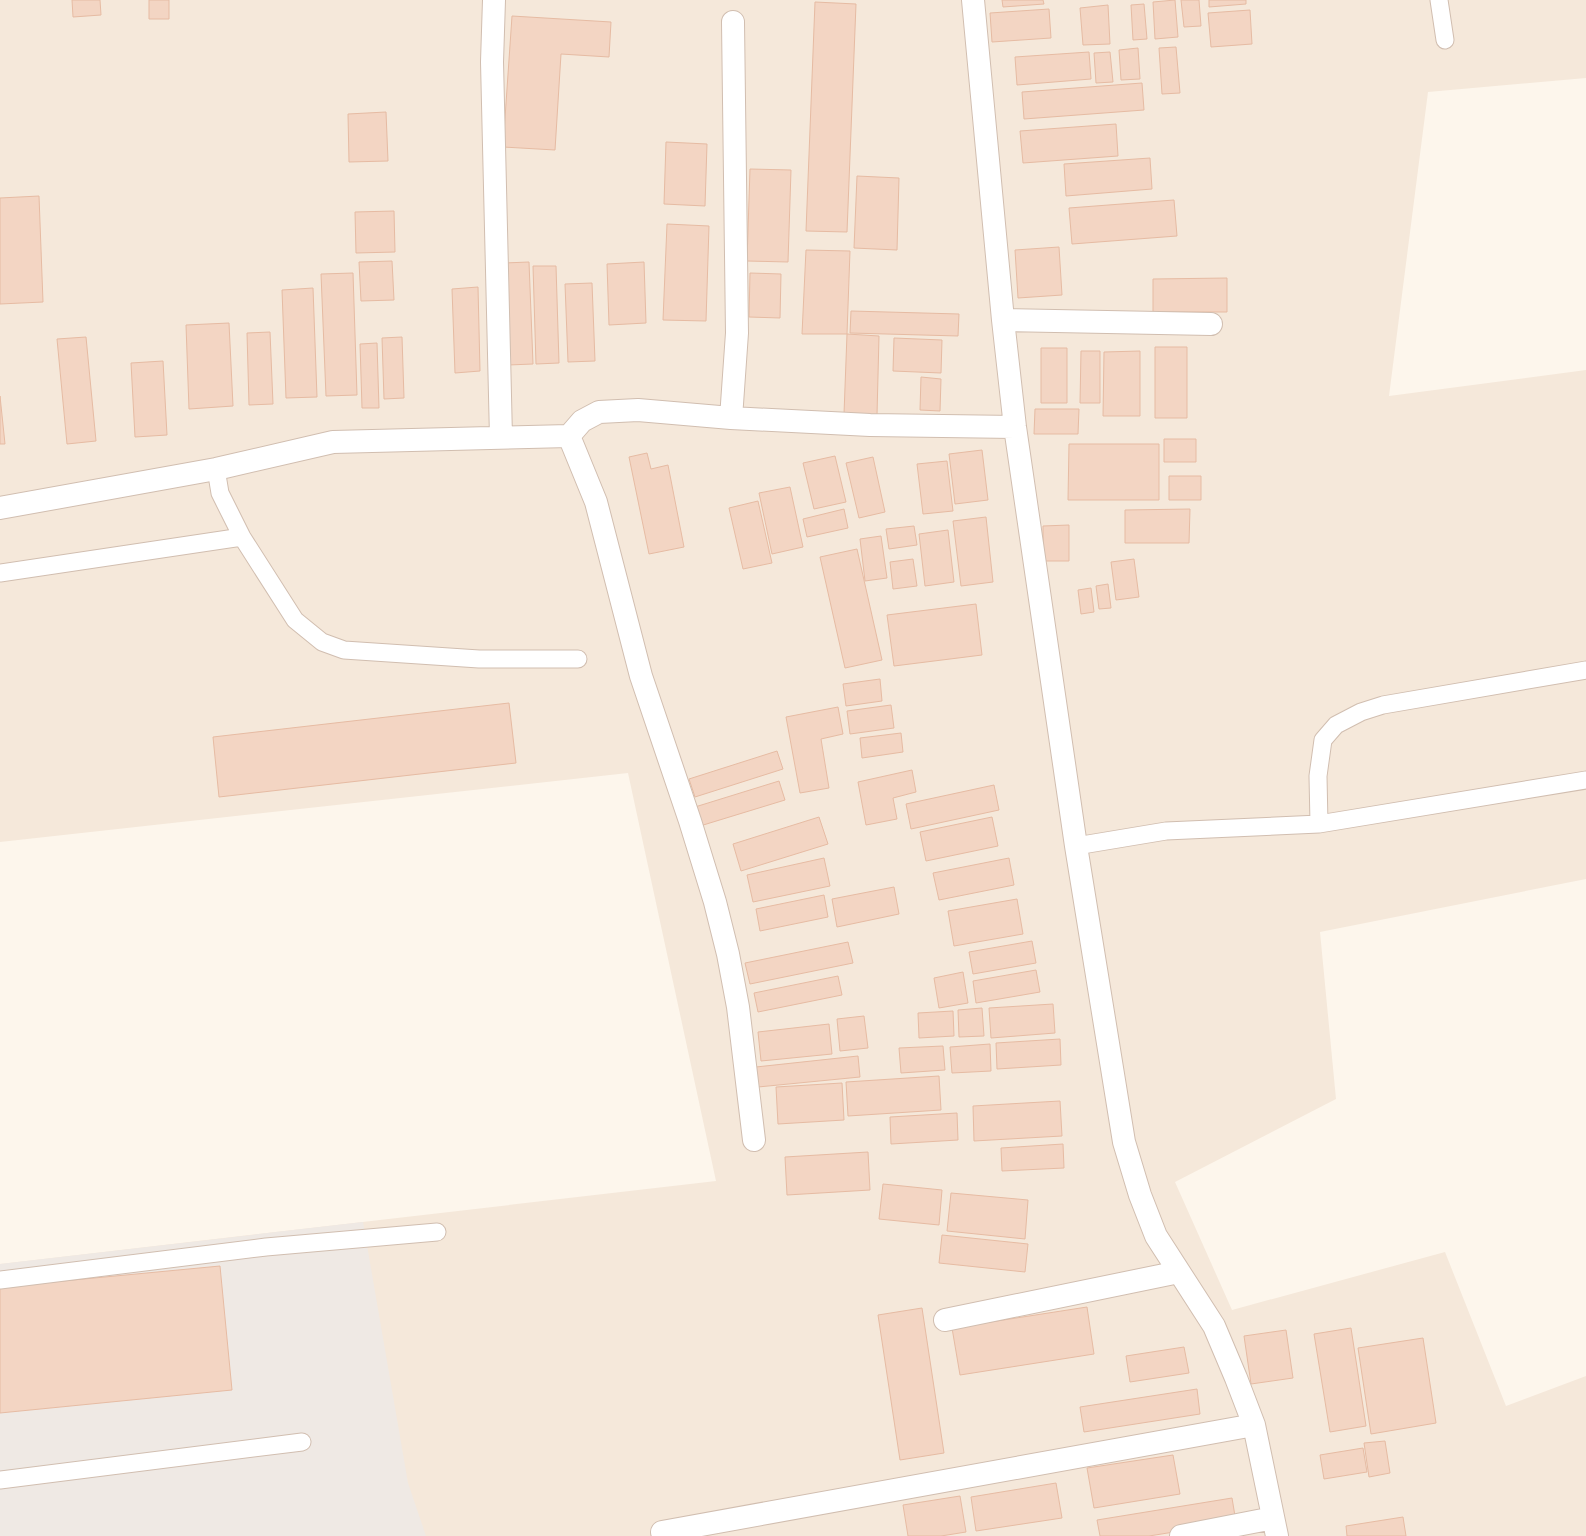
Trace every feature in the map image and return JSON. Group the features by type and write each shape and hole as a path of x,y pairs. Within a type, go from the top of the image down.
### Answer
{"street":[{"path":"494,0 492,62 502,436"},
{"path":"973,0 1003,320 1015,427 1076,846 1124,1142 1140,1195 1156,1236 1214,1326 1254,1425 1275,1527 1181,1536"},
{"path":"731,418 737,333 733,22"},
{"path":"1003,320 1211,324"},
{"path":"569,436 582,420 600,412 638,410 731,418 870,425 1015,427"},
{"path":"0,508 216,469 333,442 502,436 569,436"},
{"path":"569,436 596,502 641,676 690,821 715,902 728,954 738,1007 754,1140"},
{"path":"945,1320 1179,1272"},
{"path":"662,1532 1254,1425"}],"lane":[{"path":"1439,0 1444,40"},
{"path":"216,469 220,493 242,537 295,620 322,642 344,650 479,659 578,659"},
{"path":"0,573 242,537"},
{"path":"1319,824 1318,776 1323,740 1336,725 1361,712 1383,705 1586,670"},
{"path":"1076,846 1166,831 1319,824 1586,780"},
{"path":"0,1280 266,1247 437,1232"},
{"path":"0,1480 302,1442"}],"shaded area":[{"path":"0,0 1586,0 1586,78 1428,92 1389,396 1586,370 1586,879 1320,932 1336,1099 1175,1182 1232,1310 1445,1252 1506,1406 1586,1376 1586,1536 0,1536 0,1264 716,1181 628,773 0,842"},
{"path":"363,1222 408,1483 426,1536 0,1536 0,1264"}],"building":[{"path":"72,0 100,0 101,15 73,17"},
{"path":"149,0 169,0 169,19 149,19"},
{"path":"1002,0 1043,0 1044,4 1003,7"},
{"path":"1175,0 1178,37 1155,39 1153,2"},
{"path":"1181,0 1199,0 1201,26 1184,27"},
{"path":"1209,0 1246,0 1246,4 1209,7"},
{"path":"815,2 856,4 847,232 806,231"},
{"path":"1144,4 1147,39 1133,40 1131,5"},
{"path":"1108,5 1110,44 1083,45 1080,8"},
{"path":"1049,9 1051,38 992,42 990,13"},
{"path":"1250,10 1252,44 1211,47 1208,13"},
{"path":"512,16 611,22 609,57 561,54 555,150 503,147"},
{"path":"1176,47 1180,93 1162,94 1159,48"},
{"path":"1138,48 1140,79 1121,80 1119,50"},
{"path":"1089,52 1091,79 1017,85 1015,57"},
{"path":"1110,52 1113,82 1096,83 1094,53"},
{"path":"1142,83 1144,110 1024,119 1022,92"},
{"path":"386,112 388,161 349,162 348,114"},
{"path":"1116,124 1118,156 1023,163 1020,131"},
{"path":"666,142 707,144 705,206 664,204"},
{"path":"1150,158 1152,189 1066,196 1064,164"},
{"path":"750,169 791,170 788,262 747,261"},
{"path":"857,176 899,178 897,250 854,248"},
{"path":"39,196 43,302 0,304 0,198"},
{"path":"1174,200 1177,236 1072,244 1069,208"},
{"path":"394,211 395,252 356,253 355,212"},
{"path":"667,224 709,226 706,321 663,320"},
{"path":"1059,247 1062,295 1018,298 1015,250"},
{"path":"806,250 850,251 847,334 802,334"},
{"path":"392,261 394,300 361,301 359,262"},
{"path":"529,262 533,364 508,365 504,263"},
{"path":"644,262 646,323 609,325 607,264"},
{"path":"533,266 556,266 559,363 536,364"},
{"path":"353,273 357,395 326,396 321,274"},
{"path":"750,273 781,274 780,318 749,317"},
{"path":"1227,278 1227,312 1153,312 1153,279"},
{"path":"592,283 595,361 568,362 565,284"},
{"path":"478,287 480,371 455,373 452,289"},
{"path":"313,288 317,397 286,398 282,290"},
{"path":"851,311 959,314 958,336 850,333"},
{"path":"229,323 233,406 189,409 186,325"},
{"path":"270,332 273,404 249,405 247,333"},
{"path":"847,334 879,336 877,415 844,414"},
{"path":"86,337 96,441 67,444 57,339"},
{"path":"402,337 404,398 384,399 382,338"},
{"path":"894,338 942,340 941,373 893,371"},
{"path":"377,343 379,408 362,408 360,344"},
{"path":"1155,347 1187,347 1187,418 1155,418"},
{"path":"1041,348 1067,348 1067,403 1041,403"},
{"path":"1081,351 1100,351 1100,403 1080,403"},
{"path":"1140,351 1140,416 1103,416 1104,352"},
{"path":"163,361 167,435 135,437 131,363"},
{"path":"921,377 941,379 940,411 920,410"},
{"path":"0,396 5,444 0,444"},
{"path":"1035,409 1079,409 1078,434 1034,434"},
{"path":"1164,439 1196,439 1196,462 1164,462"},
{"path":"1069,444 1159,444 1159,500 1068,500"},
{"path":"982,450 988,500 955,504 949,454"},
{"path":"647,453 651,469 668,465 684,547 649,554 629,457"},
{"path":"835,456 846,502 814,509 803,463"},
{"path":"873,457 885,512 859,518 846,463"},
{"path":"947,461 953,511 923,514 917,464"},
{"path":"1169,476 1201,476 1201,500 1169,500"},
{"path":"790,487 803,547 772,554 759,493"},
{"path":"758,501 772,563 743,569 729,508"},
{"path":"844,509 848,528 807,537 803,519"},
{"path":"1190,509 1189,543 1125,543 1125,510"},
{"path":"986,517 993,582 961,586 953,521"},
{"path":"1069,525 1069,561 1043,561 1043,526"},
{"path":"914,526 917,545 889,549 886,529"},
{"path":"948,530 954,582 925,586 919,534"},
{"path":"881,536 887,578 865,581 860,539"},
{"path":"857,549 882,660 845,668 820,557"},
{"path":"913,559 917,586 893,589 890,562"},
{"path":"1134,559 1139,597 1116,600 1111,562"},
{"path":"1108,584 1111,608 1099,609 1096,586"},
{"path":"1091,588 1094,612 1081,614 1078,590"},
{"path":"976,604 982,655 894,666 887,615"},
{"path":"880,679 882,701 846,706 843,684"},
{"path":"509,703 516,763 219,797 213,737"},
{"path":"891,705 894,728 850,734 847,711"},
{"path":"838,707 843,734 821,739 829,788 800,793 786,717"},
{"path":"901,733 903,752 862,758 860,738"},
{"path":"777,751 783,769 695,797 689,779"},
{"path":"912,770 916,792 893,798 897,819 866,825 858,782"},
{"path":"779,781 785,800 700,826 695,807"},
{"path":"994,785 999,810 911,829 906,804"},
{"path":"819,817 828,844 741,871 733,844"},
{"path":"992,817 998,846 926,861 920,832"},
{"path":"824,858 830,886 753,902 747,875"},
{"path":"1009,858 1014,885 939,900 933,873"},
{"path":"894,887 899,914 837,927 832,899"},
{"path":"824,895 828,917 760,931 756,909"},
{"path":"1017,899 1023,934 954,946 948,911"},
{"path":"1032,941 1036,963 973,974 969,952"},
{"path":"848,942 853,963 750,984 745,963"},
{"path":"1036,970 1040,992 976,1003 973,981"},
{"path":"963,972 968,1003 939,1008 934,978"},
{"path":"838,976 842,995 758,1012 754,993"},
{"path":"1053,1004 1055,1033 991,1038 989,1008"},
{"path":"982,1008 984,1036 959,1037 958,1010"},
{"path":"953,1011 954,1036 919,1038 918,1013"},
{"path":"864,1016 868,1048 840,1051 837,1019"},
{"path":"829,1024 832,1054 761,1061 758,1032"},
{"path":"1060,1039 1061,1065 997,1069 996,1043"},
{"path":"990,1044 991,1071 952,1073 950,1047"},
{"path":"943,1046 945,1070 901,1073 899,1048"},
{"path":"858,1056 860,1077 758,1087 756,1067"},
{"path":"939,1076 941,1110 848,1116 846,1082"},
{"path":"842,1083 844,1120 778,1124 776,1087"},
{"path":"1060,1101 1062,1136 974,1141 973,1106"},
{"path":"957,1113 958,1140 891,1144 890,1117"},
{"path":"1063,1144 1064,1168 1002,1171 1001,1148"},
{"path":"868,1152 870,1190 787,1195 785,1157"},
{"path":"883,1184 942,1190 939,1225 879,1219"},
{"path":"951,1193 1028,1200 1025,1239 947,1231"},
{"path":"942,1235 1028,1244 1025,1272 939,1263"},
{"path":"220,1266 232,1390 0,1413 0,1287"},
{"path":"1087,1307 1094,1354 960,1375 952,1328"},
{"path":"922,1308 944,1453 900,1460 878,1315"},
{"path":"1351,1328 1366,1426 1330,1432 1314,1334"},
{"path":"1286,1330 1293,1378 1251,1384 1244,1336"},
{"path":"1423,1338 1436,1423 1371,1434 1358,1348"},
{"path":"1184,1347 1189,1373 1130,1382 1126,1356"},
{"path":"1197,1389 1200,1414 1084,1432 1080,1407"},
{"path":"1385,1441 1390,1473 1369,1477 1364,1443"},
{"path":"1363,1448 1367,1472 1324,1479 1320,1455"},
{"path":"1173,1455 1180,1494 1094,1508 1087,1468"},
{"path":"1056,1483 1062,1518 976,1531 971,1497"},
{"path":"960,1496 966,1532 941,1536 908,1536 903,1505"},
{"path":"1232,1498 1236,1522 1149,1536 1100,1536 1097,1520"},
{"path":"1403,1517 1406,1536 1347,1536 1346,1526"}]}
